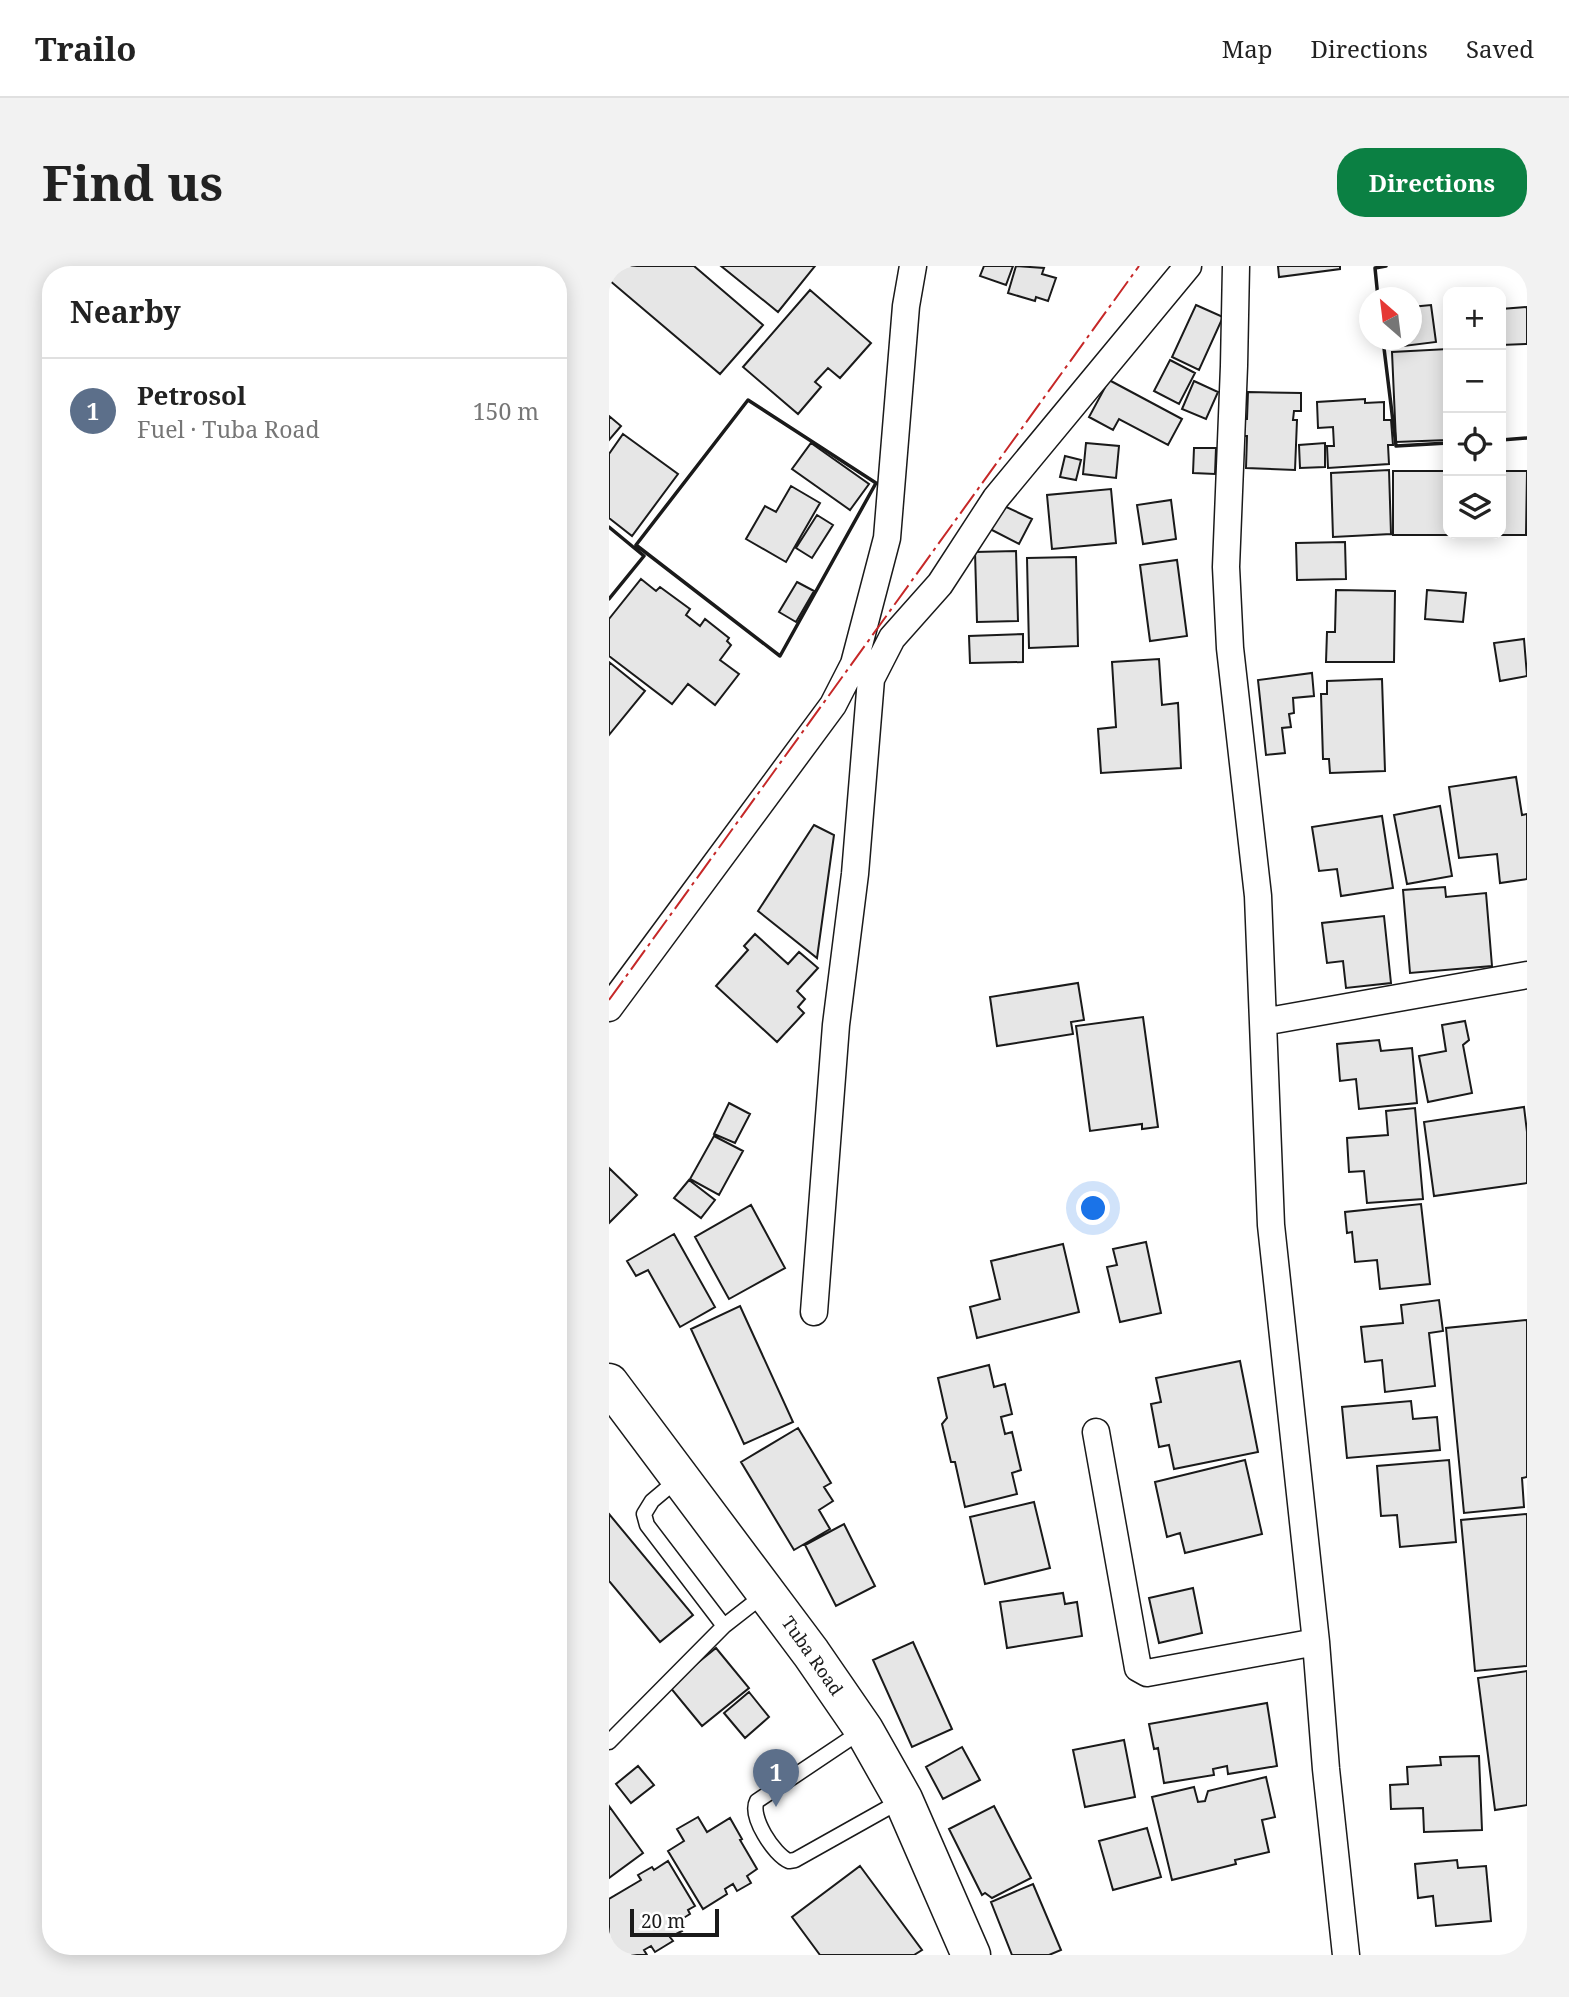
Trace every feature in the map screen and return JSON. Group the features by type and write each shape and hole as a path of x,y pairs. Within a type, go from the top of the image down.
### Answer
{"street":[{"path":"814,1312 836,1025 855,874 863,672 887,538 906,306 913,266"},
{"path":"609,1008 833,705 940,584 996,498 1188,266"},
{"path":"1236,266 1226,567 1230,648 1258,896 1272,1225 1346,1955"},
{"path":"1263,1023 1527,975"},
{"name":"Tuba Road","path":"609,1383 767,1592 864,1730 903,1799 971,1955"},
{"path":"1096,1432 1137,1668 1147,1673 1316,1642"}],"lane":[{"path":"681,1477 652,1501 644,1514 647,1525 724,1626"},
{"path":"609,1742 724,1626 767,1592"},
{"path":"864,1730 757,1801 754,1809 757,1819 777,1852 789,1861 903,1799"}],"building":[{"path":"609,266 694,266 763,325 720,374 609,280"},
{"path":"721,266 815,266 778,312"},
{"path":"984,266 1013,266 1006,285 980,276"},
{"path":"1016,266 1044,268 1042,274 1056,278 1048,301 1036,297 1035,301 1008,293"},
{"path":"1278,266 1340,266 1340,269 1279,277"},
{"path":"810,290 871,343 840,378 828,368 815,382 821,387 798,414 743,367"},
{"path":"1196,305 1223,317 1199,370 1172,357"},
{"path":"1431,305 1436,342 1422,344 1422,306"},
{"path":"1527,307 1527,344 1506,345 1506,309"},
{"path":"1443,349 1443,440 1396,442 1392,352"},
{"path":"1170,360 1195,373 1179,404 1154,391"},
{"path":"1109,380 1182,419 1168,445 1119,419 1113,430 1089,417"},
{"path":"1194,381 1218,392 1206,419 1182,409"},
{"path":"1248,392 1301,393 1301,411 1294,411 1293,420 1297,420 1295,470 1246,468 1247,436 1243,436"},
{"path":"1365,399 1365,403 1384,402 1384,420 1391,420 1393,445 1388,445 1389,464 1328,468 1327,446 1334,446 1333,427 1318,428 1317,402"},
{"path":"609,416 621,426 609,440"},
{"path":"623,434 678,474 632,536 609,518 609,454"},
{"path":"811,443 869,484 850,510 792,469"},
{"path":"1086,443 1119,446 1116,478 1083,474"},
{"path":"1325,443 1325,467 1300,468 1299,445"},
{"path":"1194,448 1216,448 1215,474 1193,473"},
{"path":"1065,456 1081,460 1076,480 1060,477"},
{"path":"1389,470 1391,534 1333,537 1331,473"},
{"path":"1393,471 1443,471 1443,535 1393,535"},
{"path":"1506,471 1527,471 1526,535 1506,535"},
{"path":"791,486 820,503 786,562 746,539 765,506 776,512"},
{"path":"1111,489 1116,543 1052,549 1047,495"},
{"path":"1171,500 1176,539 1143,544 1137,505"},
{"path":"1002,505 1032,519 1019,544 990,529"},
{"path":"817,515 833,525 812,558 796,548"},
{"path":"1345,542 1346,579 1297,580 1296,543"},
{"path":"1016,551 1018,621 977,622 975,552"},
{"path":"1076,557 1078,646 1029,648 1027,558"},
{"path":"1177,560 1187,636 1150,641 1140,565"},
{"path":"641,579 656,591 660,587 690,609 686,615 700,626 705,619 729,638 727,641 731,645 720,660 739,674 715,705 688,684 672,704 609,656 609,619"},
{"path":"797,582 814,591 796,622 779,612"},
{"path":"1336,590 1395,591 1394,662 1326,662 1327,632 1335,632"},
{"path":"1427,590 1466,593 1463,622 1425,619"},
{"path":"1023,634 1023,662 970,663 969,636"},
{"path":"1524,639 1527,676 1500,681 1494,643"},
{"path":"1159,659 1162,705 1178,703 1181,768 1101,773 1098,729 1116,727 1112,662"},
{"path":"609,662 645,691 609,735"},
{"path":"1312,673 1314,696 1293,698 1294,713 1289,714 1291,727 1282,728 1285,753 1266,755 1258,680"},
{"path":"1382,679 1385,771 1330,773 1329,759 1323,759 1321,694 1327,694 1327,681"},
{"path":"1516,777 1522,815 1527,814 1527,879 1500,883 1497,854 1459,858 1449,787"},
{"path":"1440,806 1452,876 1407,884 1394,815"},
{"path":"1382,816 1393,888 1341,896 1337,869 1319,871 1312,827"},
{"path":"814,825 834,835 817,958 758,911"},
{"path":"1445,887 1446,897 1486,893 1492,966 1410,973 1403,890"},
{"path":"1384,916 1391,983 1346,988 1343,961 1327,963 1322,923"},
{"path":"755,934 788,964 799,952 818,968 797,991 805,999 798,1007 804,1013 777,1042 716,986 748,950 744,946"},
{"path":"1078,983 1084,1020 1071,1022 1073,1034 997,1046 990,997"},
{"path":"1143,1017 1158,1127 1142,1129 1142,1124 1090,1131 1076,1026"},
{"path":"1465,1021 1469,1040 1463,1045 1472,1093 1428,1102 1419,1056 1446,1051 1442,1025"},
{"path":"1379,1040 1381,1051 1412,1048 1417,1103 1359,1109 1356,1079 1340,1081 1337,1044"},
{"path":"729,1103 750,1114 735,1143 714,1134"},
{"path":"1524,1107 1527,1183 1434,1196 1424,1122"},
{"path":"1415,1108 1423,1199 1367,1203 1364,1171 1349,1172 1347,1138 1388,1135 1386,1111"},
{"path":"714,1136 743,1151 719,1195 690,1179"},
{"path":"609,1168 637,1195 609,1223"},
{"path":"689,1180 715,1200 701,1218 674,1198"},
{"path":"1421,1204 1430,1284 1380,1289 1377,1260 1355,1262 1352,1232 1347,1233 1345,1212"},
{"path":"751,1205 785,1268 729,1299 695,1237"},
{"path":"674,1234 715,1307 680,1327 648,1270 636,1276 627,1261"},
{"path":"1146,1242 1161,1313 1120,1322 1107,1267 1117,1265 1113,1249"},
{"path":"1063,1244 1079,1312 977,1338 970,1307 1000,1299 991,1261"},
{"path":"1439,1300 1443,1331 1429,1333 1435,1386 1385,1392 1382,1360 1365,1362 1361,1327 1403,1323 1401,1305"},
{"path":"740,1306 793,1422 744,1444 691,1329"},
{"path":"1527,1320 1527,1477 1522,1478 1524,1507 1464,1513 1446,1328"},
{"path":"1240,1361 1258,1452 1174,1469 1169,1445 1159,1447 1151,1404 1161,1402 1156,1378"},
{"path":"989,1365 994,1387 1005,1384 1012,1414 1001,1417 1005,1434 1012,1432 1021,1470 1012,1473 1017,1494 965,1507 955,1462 951,1462 942,1424 947,1418 938,1378"},
{"path":"1411,1401 1413,1419 1437,1417 1440,1450 1347,1458 1342,1407"},
{"path":"798,1428 831,1483 824,1487 833,1501 819,1510 830,1529 794,1550 741,1462"},
{"path":"1245,1460 1262,1534 1185,1553 1180,1533 1167,1537 1155,1482"},
{"path":"1449,1460 1456,1542 1400,1547 1397,1515 1381,1516 1377,1466"},
{"path":"1034,1502 1050,1568 985,1584 970,1517"},
{"path":"609,1514 693,1615 660,1642 609,1581"},
{"path":"1527,1514 1527,1666 1475,1671 1461,1520"},
{"path":"844,1524 875,1586 836,1606 805,1545"},
{"path":"1193,1588 1202,1633 1159,1643 1149,1598"},
{"path":"1063,1593 1065,1604 1077,1602 1082,1636 1007,1648 1000,1602"},
{"path":"913,1642 952,1729 912,1747 873,1660"},
{"path":"716,1648 749,1688 702,1726 669,1686"},
{"path":"1527,1671 1527,1805 1495,1810 1478,1678"},
{"path":"749,1692 769,1717 745,1738 724,1713"},
{"path":"1267,1703 1277,1766 1228,1774 1227,1766 1213,1769 1214,1775 1164,1783 1158,1748 1154,1749 1149,1724"},
{"path":"1124,1740 1135,1797 1085,1807 1073,1750"},
{"path":"962,1747 980,1780 943,1799 926,1767"},
{"path":"1479,1756 1482,1830 1424,1832 1423,1808 1391,1809 1390,1785 1408,1784 1407,1767 1441,1765 1440,1757"},
{"path":"638,1766 654,1785 631,1803 616,1784"},
{"path":"1266,1777 1275,1817 1262,1820 1269,1852 1235,1860 1236,1864 1172,1880 1152,1797 1194,1787 1198,1802 1205,1801 1208,1791"},
{"path":"609,1806 643,1853 609,1878"},
{"path":"994,1806 1031,1878 992,1898 985,1893 982,1895 949,1829"},
{"path":"698,1817 707,1832 730,1818 757,1869 747,1876 751,1883 737,1891 733,1884 725,1889 727,1894 703,1909 668,1851 684,1841 677,1829"},
{"path":"1147,1828 1161,1877 1113,1890 1099,1841"},
{"path":"1457,1860 1458,1868 1486,1866 1491,1921 1436,1926 1433,1896 1418,1898 1415,1864"},
{"path":"668,1861 695,1906 688,1910 690,1914 677,1922 682,1931 670,1937 673,1941 655,1952 651,1946 644,1950 647,1955 609,1955 609,1899 641,1880 638,1875 652,1867 654,1870"},
{"path":"860,1866 922,1950 914,1955 820,1955 792,1917"},
{"path":"1033,1884 1061,1950 1049,1955 1012,1955 991,1902"}],"wall":[{"path":"1377,287 1375,268 1386,266"},
{"path":"1384,350 1396,446 1443,443"},
{"path":"748,400 876,483 780,656 636,545 748,400"},
{"path":"1506,440 1527,438"},
{"path":"609,527 644,556 609,599"}],"power":[{"path":"609,1000 1139,266"}],"place":[{"name":"Petrosol","path":"776,1807"}]}
